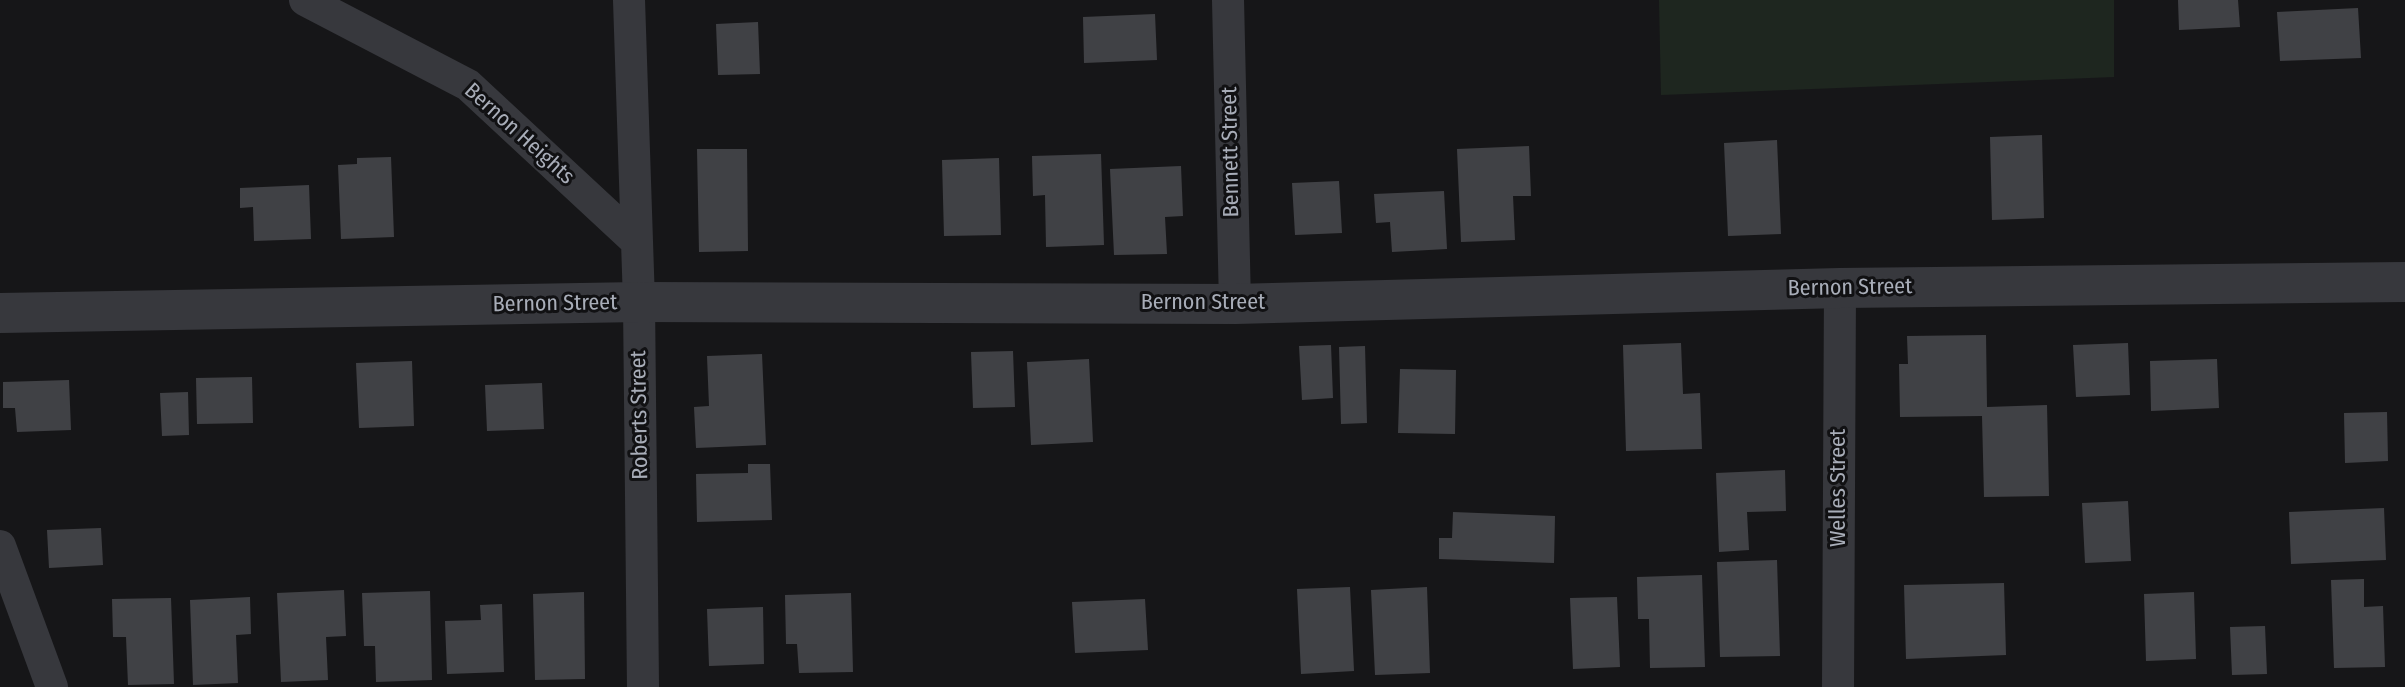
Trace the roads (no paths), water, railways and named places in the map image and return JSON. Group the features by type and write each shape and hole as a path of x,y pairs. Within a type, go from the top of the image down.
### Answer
{"street":[{"name":"Bernon Heights","path":"305,0 468,85 636,241"},
{"name":"Roberts Street","path":"629,0 639,302 643,687"},
{"name":"Bennett Street","path":"1228,0 1235,304"},
{"name":"Bernon Street","path":"0,313 639,302 1235,304 1840,288 2405,282"},
{"name":"Welles Street","path":"1838,687 1840,288"},
{"path":"0,546 52,687"}]}
